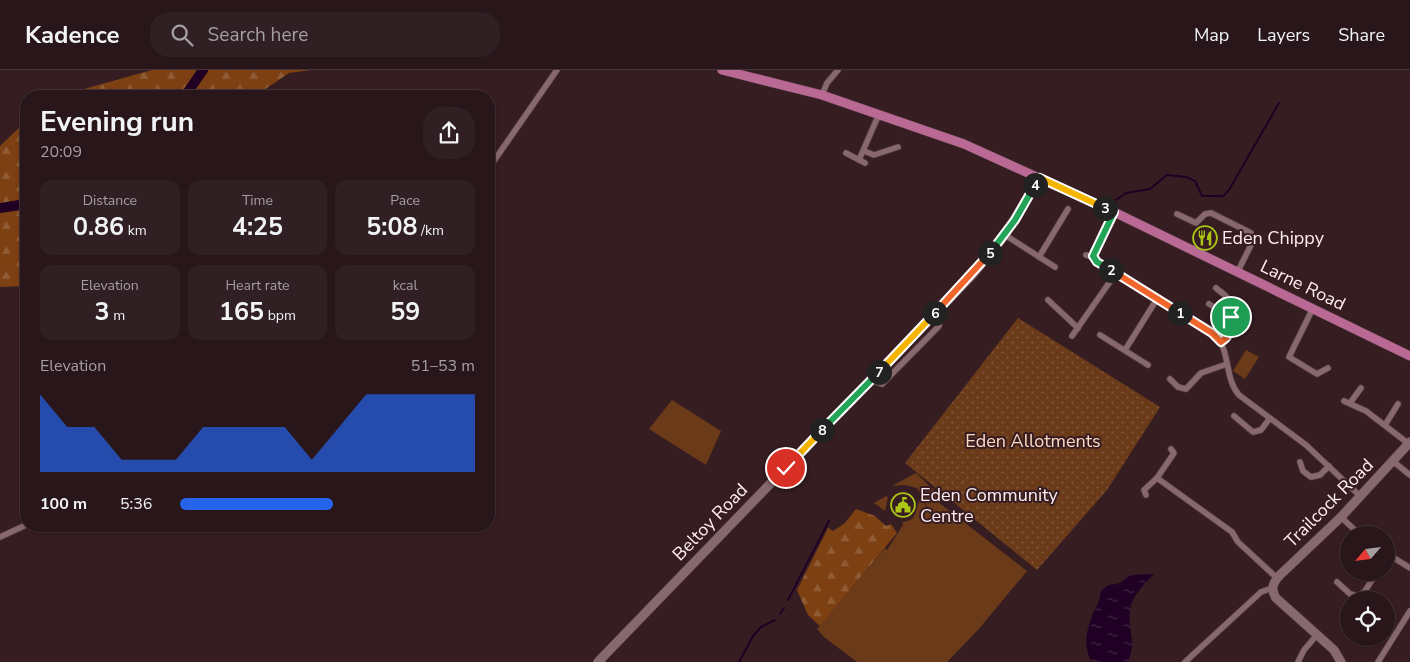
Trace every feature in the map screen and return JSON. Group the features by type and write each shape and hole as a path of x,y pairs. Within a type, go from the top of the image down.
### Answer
{"main road":[{"name":"Larne Road","path":"722,70 822,94 964,144 1114,212 1410,356"},
{"name":"Beltoy Road","path":"598,662 974,273 1005,235 1040,178"},
{"name":"Trailcock Road","path":"1272,588 1277,578 1341,517 1394,462 1409,443"},
{"path":"1272,588 1276,598 1334,650 1341,662"}],"street":[{"path":"495,159 557,70"},
{"path":"822,94 827,83 838,70"},
{"path":"846,153 862,162 864,151 879,114"},
{"path":"864,151 874,155 898,147"},
{"path":"1039,257 1068,209"},
{"path":"1093,257 1094,251 1114,212"},
{"path":"1177,214 1196,223 1205,214 1211,213 1251,233 1252,243 1238,271"},
{"path":"1005,235 1055,267"},
{"path":"1086,255 1093,257 1097,262 1212,333 1221,342 1237,393 1329,466 1360,496"},
{"path":"1072,336 1116,274"},
{"path":"1216,288 1226,296 1219,310"},
{"path":"1125,350 1157,299"},
{"path":"1048,300 1078,328"},
{"path":"1209,304 1231,317 1234,324 1228,336 1221,342"},
{"path":"1313,308 1289,357 1316,374 1328,368"},
{"path":"1100,335 1148,365"},
{"path":"1170,379 1178,387 1186,389 1201,372 1227,364"},
{"path":"1361,388 1347,402 1366,411 1409,443"},
{"path":"1385,425 1398,404"},
{"path":"1234,416 1253,432 1260,430 1270,418"},
{"path":"1144,491 1157,478 1175,452"},
{"path":"1300,462 1303,471 1311,477 1320,475 1329,466"},
{"path":"1394,462 1410,475"},
{"path":"1157,478 1232,532 1238,542 1277,578"},
{"path":"1341,517 1350,526"},
{"path":"0,537 20,528"},
{"path":"1395,560 1410,568"},
{"path":"1337,582 1350,594 1359,595 1365,591 1371,581"},
{"path":"1185,662 1255,597 1265,589 1272,588"},
{"path":"1378,662 1410,611"},
{"path":"1298,662 1304,650 1317,634"}],"green space":[{"path":"152,70 311,70 289,73 264,90 80,90"},
{"path":"20,127 20,286 0,287 0,146"},
{"name":"Eden Allotments","path":"1018,318 1160,407 1107,490 1037,570 905,463"},
{"path":"1246,350 1259,357 1245,379 1233,371"},
{"path":"672,400 721,431 706,465 649,429"},
{"path":"916,473 941,497 938,502 1027,571 978,630 947,662 857,662 824,637 817,629 885,548 887,550 903,525 902,522 914,517 921,498 930,512 917,488 905,485 892,486"},
{"path":"886,496 888,497 885,511 874,503"},
{"path":"856,509 875,516 886,526 891,524 897,533 820,626 808,615 797,590 828,528 833,531 845,523"}],"water":[{"path":"1154,574 1140,590 1130,609 1132,649 1127,662 1100,662 1090,659 1087,636 1094,610 1099,601 1100,592 1108,585 1120,583 1130,575"}],"waterway":[{"path":"189,90 203,70"},
{"path":"1107,206 1126,193 1150,189 1167,175 1186,177 1195,181 1202,196 1223,196 1229,190 1279,103"},
{"path":"0,208 20,205"},
{"path":"788,600 829,521"},
{"path":"780,614 784,608"},
{"path":"739,662 753,636 761,627 775,620"}],"place":[{"name":"Eden Chippy","path":"1205,238"},
{"name":"Eden Community Centre","path":"903,505"}],"route":[{"path":"786,468 974,273 1005,235 1040,178 1114,212 1093,254 1097,262 1212,333 1221,342 1228,336 1234,326 1234,321 1231,317"}]}
